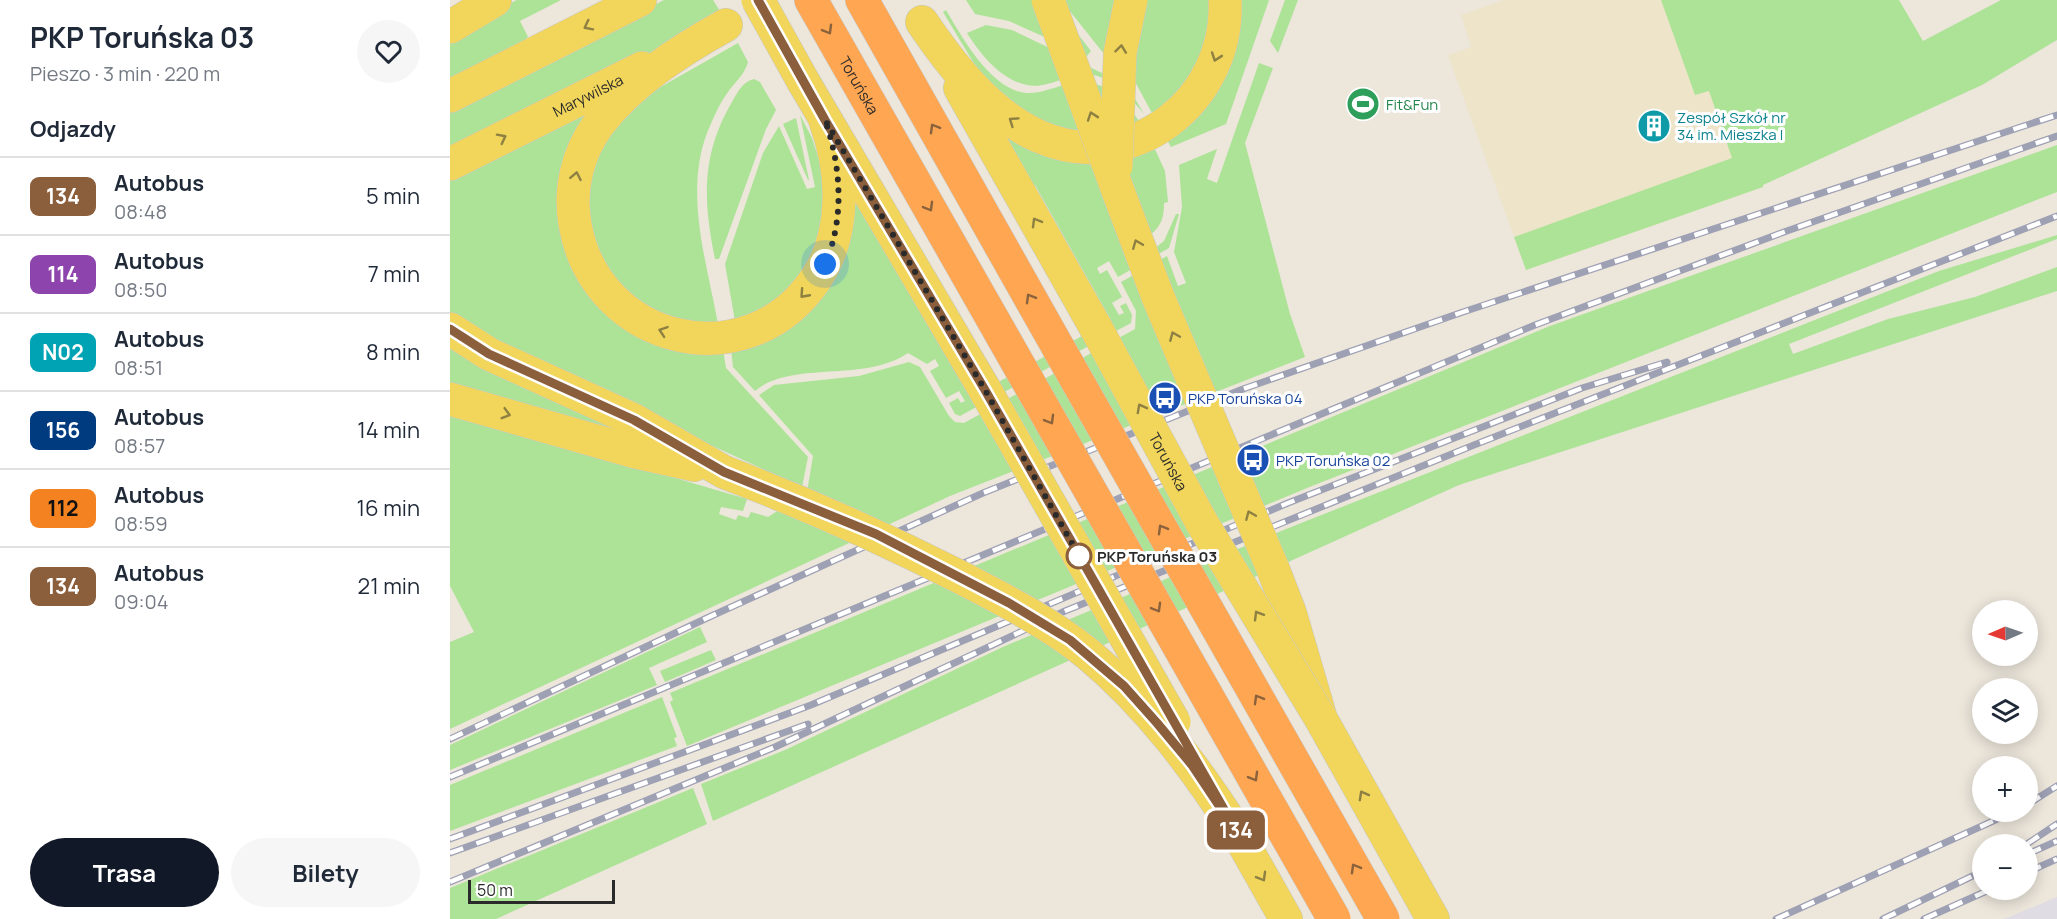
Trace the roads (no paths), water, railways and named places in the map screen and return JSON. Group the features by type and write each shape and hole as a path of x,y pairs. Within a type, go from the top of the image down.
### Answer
{"highway":[{"name":"Toruńska","path":"811,0 1334,919"},
{"path":"862,0 1383,919"}],"main road":[{"path":"450,27 495,0"},
{"path":"450,96 640,0"},
{"path":"758,0 825,120 985,390 1286,919"},
{"path":"777,0 726,25 666,63 633,89 603,119 586,144 578,165 573,206 578,243 586,265 604,291 625,310 646,324 668,333 692,338 729,336 769,322 798,301 819,275 830,252 839,201 835,154 825,120"},
{"path":"1048,0 1168,323 1290,613 1321,719"},
{"path":"1118,192 1119,71 1124,30 1131,0"},
{"path":"916,11 944,53 986,100 1012,122 1039,136 1066,145 1100,148 1121,144 1154,131 1183,110 1207,78 1222,33 1225,0"},
{"name":"Toruńska","path":"916,11 1096,328 1202,523 1321,719 1433,919"},
{"name":"Marywilska","path":"450,164 726,25"},
{"path":"450,329 489,354 634,420 724,472 876,534 1009,603 1070,640 1124,686 1164,731 1192,765 1238,834"},
{"path":"450,399 635,452 724,472"}],"railway":[{"path":"450,739 707,618 983,493 1243,389 1460,313 2057,115"},
{"path":"450,777 1535,325 1784,232 2057,136"},
{"path":"450,882 775,747 1065,611 1474,445 2057,216"},
{"path":"450,839 811,705 1288,503 1582,388 1667,362"},
{"path":"450,853 808,724"},
{"path":"2038,798 2057,786"},
{"path":"1776,919 1991,822"},
{"path":"2038,837 2057,824"},
{"path":"2038,850 2057,841"},
{"path":"2038,868 2057,859"},
{"path":"1883,919 1972,876"},
{"path":"1924,919 1972,898"}],"place":[{"name":"Fit&Fun","path":"1363,104"},
{"name":"Zespół Szkół nr 34 im. Mieszka I","path":"1654,126"},
{"name":"PKP Toruńska 04","path":"1165,398"},
{"name":"PKP Toruńska 02","path":"1253,460"},
{"name":"PKP Toruńska 03","path":"1079,556"}]}
